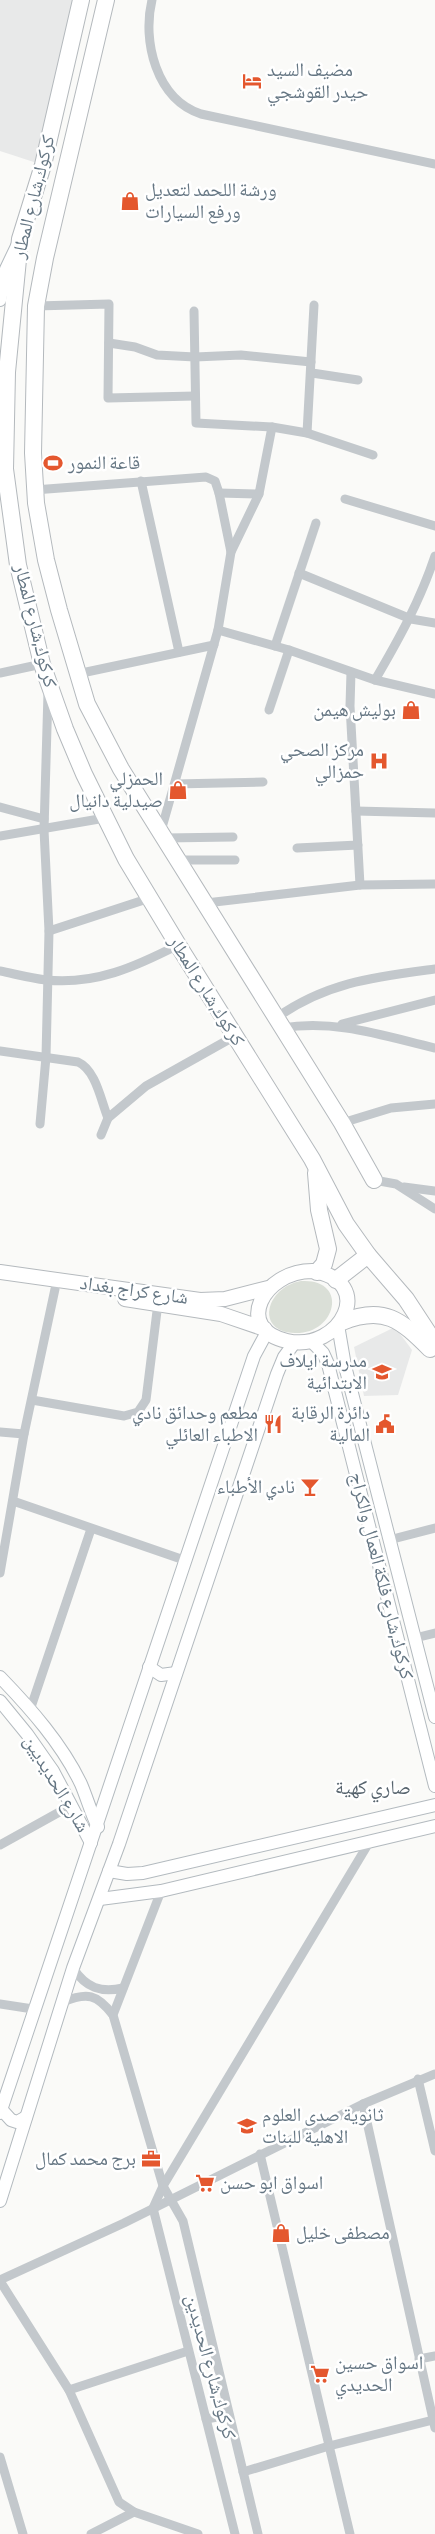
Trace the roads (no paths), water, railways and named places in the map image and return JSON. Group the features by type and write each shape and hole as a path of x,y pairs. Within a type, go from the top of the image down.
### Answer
{"highway":[{"name":"كركوك,شارع المطار","path":"81,0 43,165 20,240 7,372 2,465 18,565 42,664 84,774 105,818 150,898 316,1166 346,1224 368,1255 401,1293 435,1343"},
{"name":"كركوك,شارع المطار","path":"106,0 45,258 36,306 34,346 34,490 46,560 77,674 87,704 103,737 126,777 342,1123 374,1180"},
{"path":"73,41 96,45"},
{"path":"18,565 28,568 37,566 46,560"},
{"path":"30,614 36,605 43,602 51,603 59,610"},
{"path":"316,1166 319,1210 328,1249 326,1259 317,1272"},
{"path":"336,1280 368,1255"},
{"path":"340,1324 364,1315 386,1317 407,1326 435,1353"}],"main road":[{"name":"شارع كراج بغداد","path":"0,1272 200,1300 225,1299 268,1288"},
{"path":"317,1272 336,1280 347,1297 348,1307 340,1324 326,1335 311,1341 295,1342 279,1339 266,1330 259,1317 259,1307 268,1288 290,1274 317,1272"},
{"name":"شارع كراج بغداد","path":"0,1281 158,1303 226,1315 266,1330"}],"street":[{"path":"152,0 149,30 154,61 169,91 188,108 201,114 435,164"},
{"path":"0,300 6,268 20,240"},
{"path":"36,306 109,304 108,398 195,396"},
{"path":"307,433 312,372 314,305"},
{"path":"194,311 196,423 272,427 307,433 373,455"},
{"path":"109,343 135,347 157,355 194,358 241,355 311,362"},
{"path":"312,372 358,380"},
{"path":"232,837 163,834 218,630 231,552 259,494 272,427"},
{"path":"34,490 206,477 215,481 220,493 231,552"},
{"path":"141,481 179,652"},
{"path":"220,493 259,494"},
{"path":"345,499 435,526"},
{"path":"275,646 316,523"},
{"path":"375,680 411,619 425,588 435,556"},
{"path":"299,573 411,619 435,623"},
{"path":"218,630 289,650 375,680 435,694"},
{"path":"77,674 214,644"},
{"path":"269,710 289,650"},
{"path":"0,673 42,664"},
{"path":"351,672 350,706 360,885"},
{"path":"40,1124 46,1057 46,980 49,930 44,830 48,683"},
{"path":"175,784 264,782"},
{"path":"0,807 44,820"},
{"path":"356,812 435,813"},
{"path":"0,836 44,830 105,818"},
{"path":"297,848 358,845"},
{"path":"179,860 235,860"},
{"path":"206,904 360,885 435,884"},
{"path":"49,930 150,898"},
{"path":"0,971 46,980 85,980 112,975 142,964 178,946"},
{"path":"279,1023 313,996 340,985 367,978 435,969"},
{"path":"339,1025 435,1000"},
{"path":"279,1023 339,1025 435,1048"},
{"path":"101,1135 108,1118 133,1095 234,1036"},
{"path":"0,1051 78,1062 87,1068 92,1075 108,1118"},
{"path":"342,1123 391,1108 435,1104"},
{"path":"374,1180 390,1182 401,1187 435,1208"},
{"path":"401,1187 435,1191"},
{"path":"0,1573 24,1434 55,1289"},
{"path":"32,1400 124,1416 138,1412 146,1400 158,1303"},
{"name":"كركوك,شارع فلكة العمال والكراج","path":"340,1324 345,1366 435,1717"},
{"path":"26,2117 17,2122 11,2120 1,2111 33,2009 98,1827 184,1560 254,1356 266,1330"},
{"name":"كركوك,شارع فلكة العمال والكراج","path":"311,1341 320,1349 328,1364 435,1786"},
{"path":"0,2201 73,1968 100,1899 280,1366 295,1342"},
{"path":"0,1432 24,1434"},
{"path":"13,1501 184,1560"},
{"path":"389,1540 435,1528"},
{"path":"30,1710 91,1529"},
{"path":"415,1638 435,1633"},
{"path":"149,1667 162,1675 176,1673"},
{"name":"شارع الحديديين","path":"0,1677 30,1710 56,1744 80,1784 98,1827"},
{"name":"شارع الحديديين","path":"0,1701 40,1751 91,1843"},
{"path":"109,1871 127,1874 143,1873 435,1805"},
{"path":"0,1845 72,1806"},
{"path":"100,1899 161,1891 435,1826"},
{"path":"153,2208 163,2186 370,1841"},
{"path":"63,2002 77,1996 94,1997 113,2015 161,1891"},
{"path":"73,1968 84,1982 92,1987 106,1990 123,1988"},
{"path":"0,2004 33,2009"},
{"name":"كركوك,شارع الحديدين","path":"113,2015 163,2186 183,2221 258,2534"},
{"path":"198,2534 134,2512 119,2502 69,2390 0,2280 153,2208 363,2104 418,2079 435,2074"},
{"path":"418,2079 435,2151"},
{"path":"243,2472 329,2446 434,2424 363,2104"},
{"path":"260,2154 350,2534"},
{"name":"كركوك,شارع الحديدين","path":"153,2208 235,2534"},
{"path":"69,2390 188,2351"},
{"path":"419,2359 435,2356"},
{"path":"206,2420 229,2415"},
{"path":"0,2457 23,2534"},
{"path":"91,2534 134,2512"}],"place":[{"name":"مضيف السيد حيدر القوشجي","path":"252,81"},
{"name":"ورشة اللحمد لتعديل ورفع السيارات","path":"130,201"},
{"name":"قاعة النمور","path":"53,463"},
{"name":"بوليش هيمن","path":"411,710"},
{"name":"مركز الصحي حمزالي","path":"379,761"},
{"name":"الحمزلي صيدلية دانيال","path":"178,790"},
{"name":"مدرسة ايلاف الابتدائية","path":"382,1372"},
{"name":"مطعم وحدائق نادي الاطباء العائلي","path":"273,1424"},
{"name":"دائرة الرقابة المالية","path":"385,1424"},
{"name":"نادي الأطباء","path":"310,1487"},
{"name":"ثانوية صدى العلوم الاهلية للبنات","path":"247,2126"},
{"name":"برج محمد كمال","path":"151,2159"},
{"name":"اسواق ابو حسن","path":"205,2183"},
{"name":"مصطفى خليل","path":"281,2233"},
{"name":"اسواق حسين الحديدي","path":"320,2374"}],"district":[{"name":"صاري كهية","path":"373,1788"}]}
